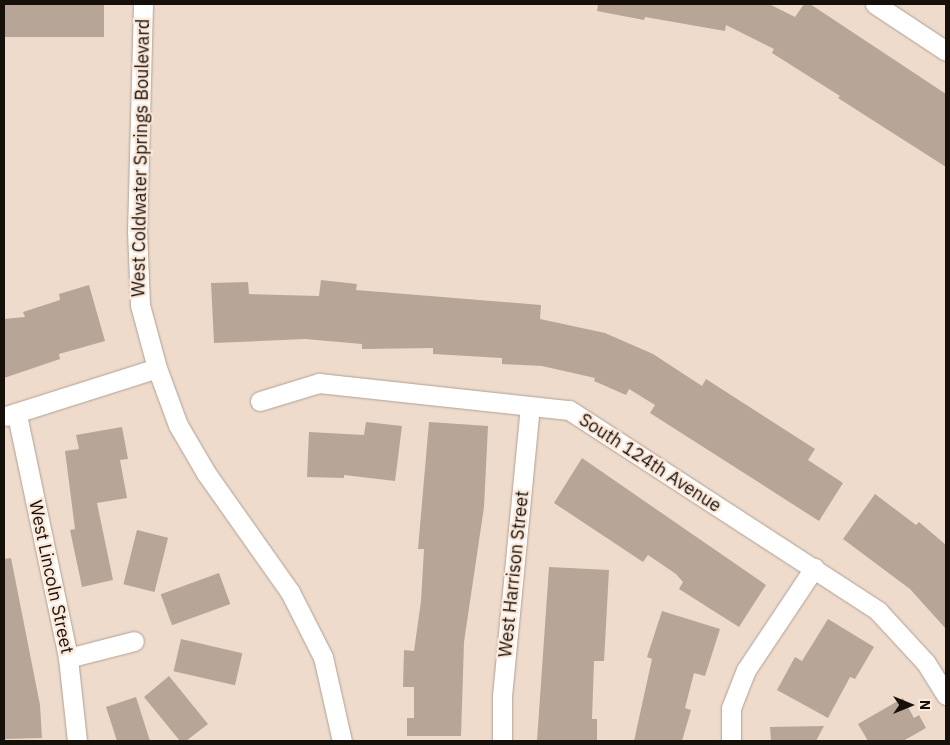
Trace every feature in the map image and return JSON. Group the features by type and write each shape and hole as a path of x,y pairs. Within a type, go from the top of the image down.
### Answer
{"street":[{"name":"West Coldwater Springs Boulevard","path":"142,4 139,296 157,368 178,425 201,465 290,592 323,657 342,741"},
{"path":"875,4 946,52"},
{"path":"10,415 157,368"},
{"name":"South 124th Avenue","path":"260,401 319,383 569,410 878,611 926,663 946,695"},
{"name":"West Harrison Street","path":"502,741 504,676 530,406"},
{"name":"West Lincoln Street","path":"10,415 68,658 77,741"},
{"path":"731,741 731,708 746,670 814,568"},
{"path":"68,658 134,641"}],"building":[{"path":"4,4 104,4 104,37 4,37"},
{"path":"598,4 769,4 795,17 804,4 810,4 946,94 946,167 772,53 774,49 726,25 725,31 645,17 644,20 597,11"},
{"path":"321,280 357,284 356,290 541,305 540,319 605,333 653,354 702,386 706,379 815,449 808,460 843,483 819,521 650,413 655,405 629,389 626,395 594,381 595,378 542,366 502,364 502,358 433,354 433,348 362,349 362,344 305,339 214,343 211,283 248,282 249,294 319,296"},
{"path":"89,285 105,341 59,354 60,359 4,378 4,319 25,317 23,312 60,300 59,294"},
{"path":"366,422 402,426 395,481 344,475 344,478 307,477 309,432 364,435"},
{"path":"429,422 488,426 484,507 464,642 461,736 407,736 407,718 414,718 414,687 403,687 404,650 414,651 421,601 424,549 418,549"},
{"path":"122,427 128,459 120,460 127,498 97,503 113,580 82,587 70,530 75,529 65,451 79,449 76,435"},
{"path":"582,458 766,585 739,627 679,589 683,582 676,574 648,555 643,562 554,503"},
{"path":"875,494 916,525 919,522 946,545 946,629 910,589 843,539"},
{"path":"137,530 168,538 155,592 123,584"},
{"path":"11,558 40,705 42,738 4,739 4,559"},
{"path":"549,567 609,570 604,661 594,661 592,719 597,719 597,741 537,741"},
{"path":"219,573 230,604 172,625 161,594"},
{"path":"662,611 720,629 705,676 694,673 685,708 691,710 682,741 634,741 652,659 647,657"},
{"path":"828,619 874,647 855,679 850,677 828,718 777,690 795,657 802,661"},
{"path":"181,639 242,653 235,685 174,671"},
{"path":"169,676 208,724 186,741 180,741 144,697"},
{"path":"136,697 150,741 117,741 106,707"},
{"path":"903,698 914,718 919,715 926,728 903,741 868,741 858,724"},
{"path":"824,726 816,741 771,741 770,727"}]}
